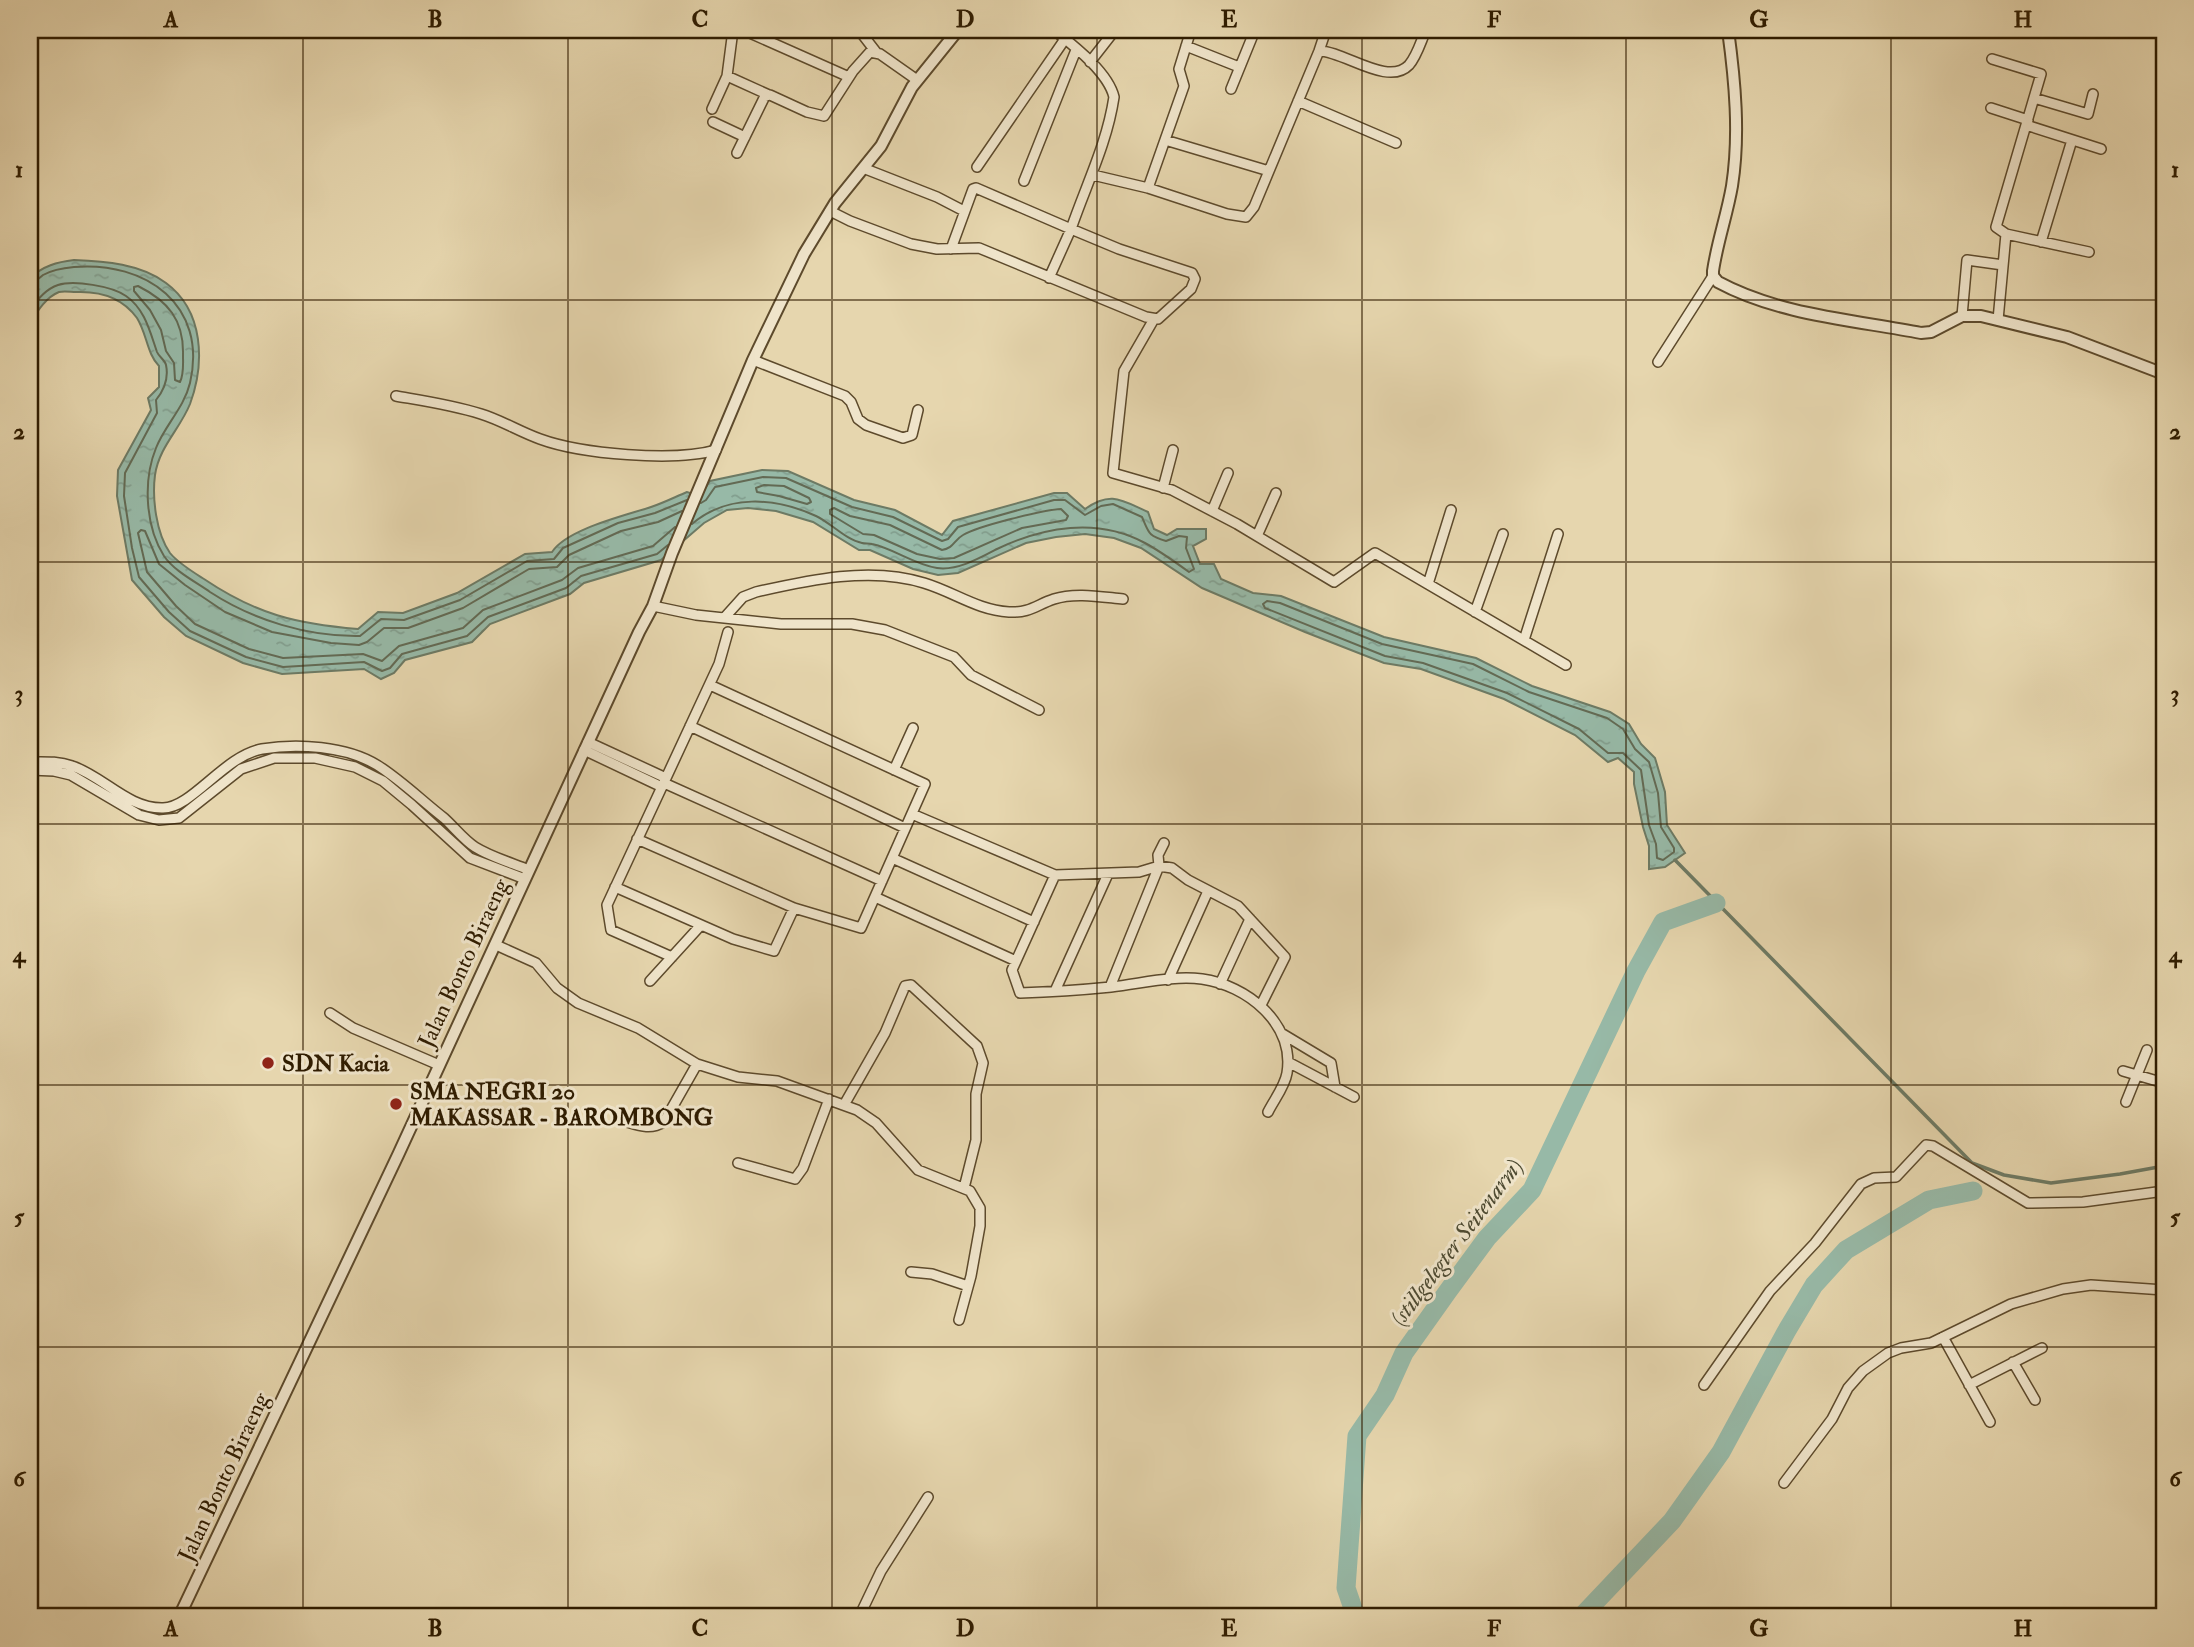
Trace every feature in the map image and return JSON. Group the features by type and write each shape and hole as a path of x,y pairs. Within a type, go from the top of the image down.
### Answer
{"street":[{"path":"712,109 727,76 733,30"},
{"path":"743,30 849,77"},
{"path":"859,30 876,52 917,80"},
{"name":"Jalan Bonto Biraeng","path":"179,1617 653,606 700,485 782,295 830,211 881,146 917,80 958,30"},
{"path":"1049,278 1093,174 1114,97 1109,84 1090,62 1054,30"},
{"path":"1090,62 1115,30"},
{"path":"1148,188 1184,86 1179,69 1191,30"},
{"path":"1231,89 1255,30"},
{"path":"1093,174 1148,188 1242,218 1249,214 1326,30"},
{"path":"1319,51 1388,72 1406,68 1411,63 1426,30"},
{"path":"1658,362 1713,276 1729,203 1735,143 1735,91 1728,30"},
{"path":"978,167 1065,39"},
{"path":"1186,46 1239,68"},
{"path":"1024,181 1076,50"},
{"path":"727,76 823,117 869,52 876,52"},
{"path":"1992,59 2041,74 1996,227 2006,234 2089,252"},
{"path":"2034,98 2088,114 2093,94"},
{"path":"737,153 763,100 769,95"},
{"path":"1298,101 1396,143"},
{"path":"1991,108 2101,149"},
{"path":"713,122 745,137"},
{"path":"1165,140 1269,171"},
{"path":"2041,242 2071,140"},
{"path":"863,168 937,197 964,211"},
{"path":"830,211 911,244 937,249 951,249 979,248 1154,319 1158,319 1191,289 1195,279 1192,273 1118,249 976,188 973,189 951,249"},
{"path":"1997,320 2006,234"},
{"path":"1962,316 1967,260 2003,265"},
{"path":"1713,276 1725,286 1772,304 1921,333 1931,332 1962,316 1973,315 1997,320 2067,337 2164,374"},
{"path":"1154,319 1124,370 1113,473 1163,488 1212,511 1334,582 1375,553 1566,665"},
{"path":"753,360 845,396 863,423 899,436 906,438 912,435 918,410"},
{"path":"396,396 465,409 538,439 580,450 677,455 716,450"},
{"path":"1163,488 1173,450"},
{"path":"1212,511 1228,473"},
{"path":"1257,536 1276,493"},
{"path":"1428,584 1451,510"},
{"path":"1475,612 1503,534"},
{"path":"1524,640 1558,534"},
{"path":"725,617 743,597 755,592 866,575 925,583 974,605 1005,612 1029,611 1067,596 1123,599"},
{"path":"653,606 696,615 781,624 852,624 885,630 954,657 971,676 1039,710"},
{"path":"672,957 611,930 607,905 710,685 728,632"},
{"path":"637,839 794,908 861,928 925,784 710,685"},
{"path":"690,726 905,828"},
{"path":"894,770 913,728"},
{"path":"586,746 881,881"},
{"path":"30,762 50,761 73,766 129,798 149,807 166,808 180,804 237,759 259,750 283,747 313,748 349,754 376,764 475,847 527,875"},
{"path":"30,770 71,775 139,815 159,820 180,818 241,769 274,758 315,758 355,766 383,782 412,805 470,858 527,875"},
{"path":"912,814 1055,876 1139,872 1159,866 1172,868 1238,906 1285,957 1261,1005"},
{"path":"1110,987 1159,866 1158,855 1164,843"},
{"path":"892,858 1034,922"},
{"path":"1055,991 1108,874"},
{"path":"1055,876 1012,970 1020,993 1201,979 1231,987 1261,1005 1281,1032 1331,1063 1335,1087"},
{"path":"615,887 733,939 774,951 794,908"},
{"path":"1168,980 1208,891"},
{"path":"875,897 1016,961"},
{"path":"1220,984 1250,919"},
{"path":"650,982 701,925"},
{"path":"495,945 536,963 557,988 578,1003 638,1028 697,1064 738,1077 777,1081 857,1110 876,1123 918,1170 964,1188 975,1197 981,1217 959,1320"},
{"path":"844,1105 885,1033 905,986 911,985 977,1046 982,1056 983,1065 976,1094 976,1140 964,1188"},
{"path":"330,1013 353,1028 439,1065"},
{"path":"1268,1112 1287,1076 1288,1062 1281,1032"},
{"path":"2126,1102 2147,1050"},
{"path":"1288,1062 1354,1097"},
{"path":"627,1122 650,1127 664,1122 697,1064"},
{"path":"2123,1071 2164,1083"},
{"path":"738,1163 795,1180 803,1168 829,1099"},
{"path":"1704,1385 1770,1291 1815,1243 1861,1184 1874,1178 1896,1177 1926,1146 1933,1146 2028,1203 2083,1202 2164,1191"},
{"path":"911,1272 932,1274 968,1286"},
{"path":"1784,1483 1832,1419 1848,1388 1863,1371 1888,1353 1931,1343 2011,1304 2063,1289 2091,1285 2164,1290"},
{"path":"1943,1337 1990,1422"},
{"path":"1969,1385 2042,1348"},
{"path":"2013,1362 2035,1400"},
{"path":"859,1617 881,1571 928,1497"}],"water":[{"path":"74,260 110,263 145,272 166,283 188,308 198,339 198,372 190,404 157,465 154,494 158,526 165,545 177,560 223,591 259,609 315,624 358,629 378,612 403,613 457,593 525,554 552,552 570,537 597,524 687,492 700,496 710,481 762,470 788,471 854,500 895,510 942,535 953,521 1054,493 1067,493 1085,509 1102,500 1116,499 1148,512 1154,529 1167,535 1177,529 1206,529 1206,539 1193,546 1200,564 1214,564 1221,579 1253,593 1281,596 1384,637 1476,658 1532,686 1610,712 1629,724 1641,744 1655,758 1665,792 1667,825 1685,853 1665,867 1649,869 1649,846 1634,784 1634,772 1618,758 1608,762 1575,735 1504,699 1421,669 1384,663 1202,588 1141,548 1114,538 1085,534 1026,543 958,573 938,575 913,569 870,550 859,550 813,522 776,511 748,508 727,510 704,523 661,560 584,583 570,594 490,624 472,642 405,660 394,673 381,679 364,669 282,674 243,663 186,636 164,617 132,580 117,496 118,470 151,410 148,398 159,387 159,366 152,356 137,318 125,305 110,297 94,293 59,292 46,301 30,323 30,278 50,265"}],"waterway":[{"path":"1675,860 1972,1163 2004,1175 2051,1183 2164,1166"},
{"name":"(stillgelegter Seitenarm)","path":"1356,1617 1346,1588 1357,1436 1385,1395 1404,1353 1448,1291 1487,1238 1532,1190 1636,971 1663,922 1716,903"},
{"name":"(stillgelegter Seitenarm)","path":"1581,1617 1672,1521 1721,1452 1814,1285 1846,1250 1929,1200 1973,1191"}],"place":[{"name":"SDN Kacia","path":"268,1063"},
{"name":"SMA NEGRI 20 MAKASSAR - BAROMBONG","path":"396,1104"}]}
